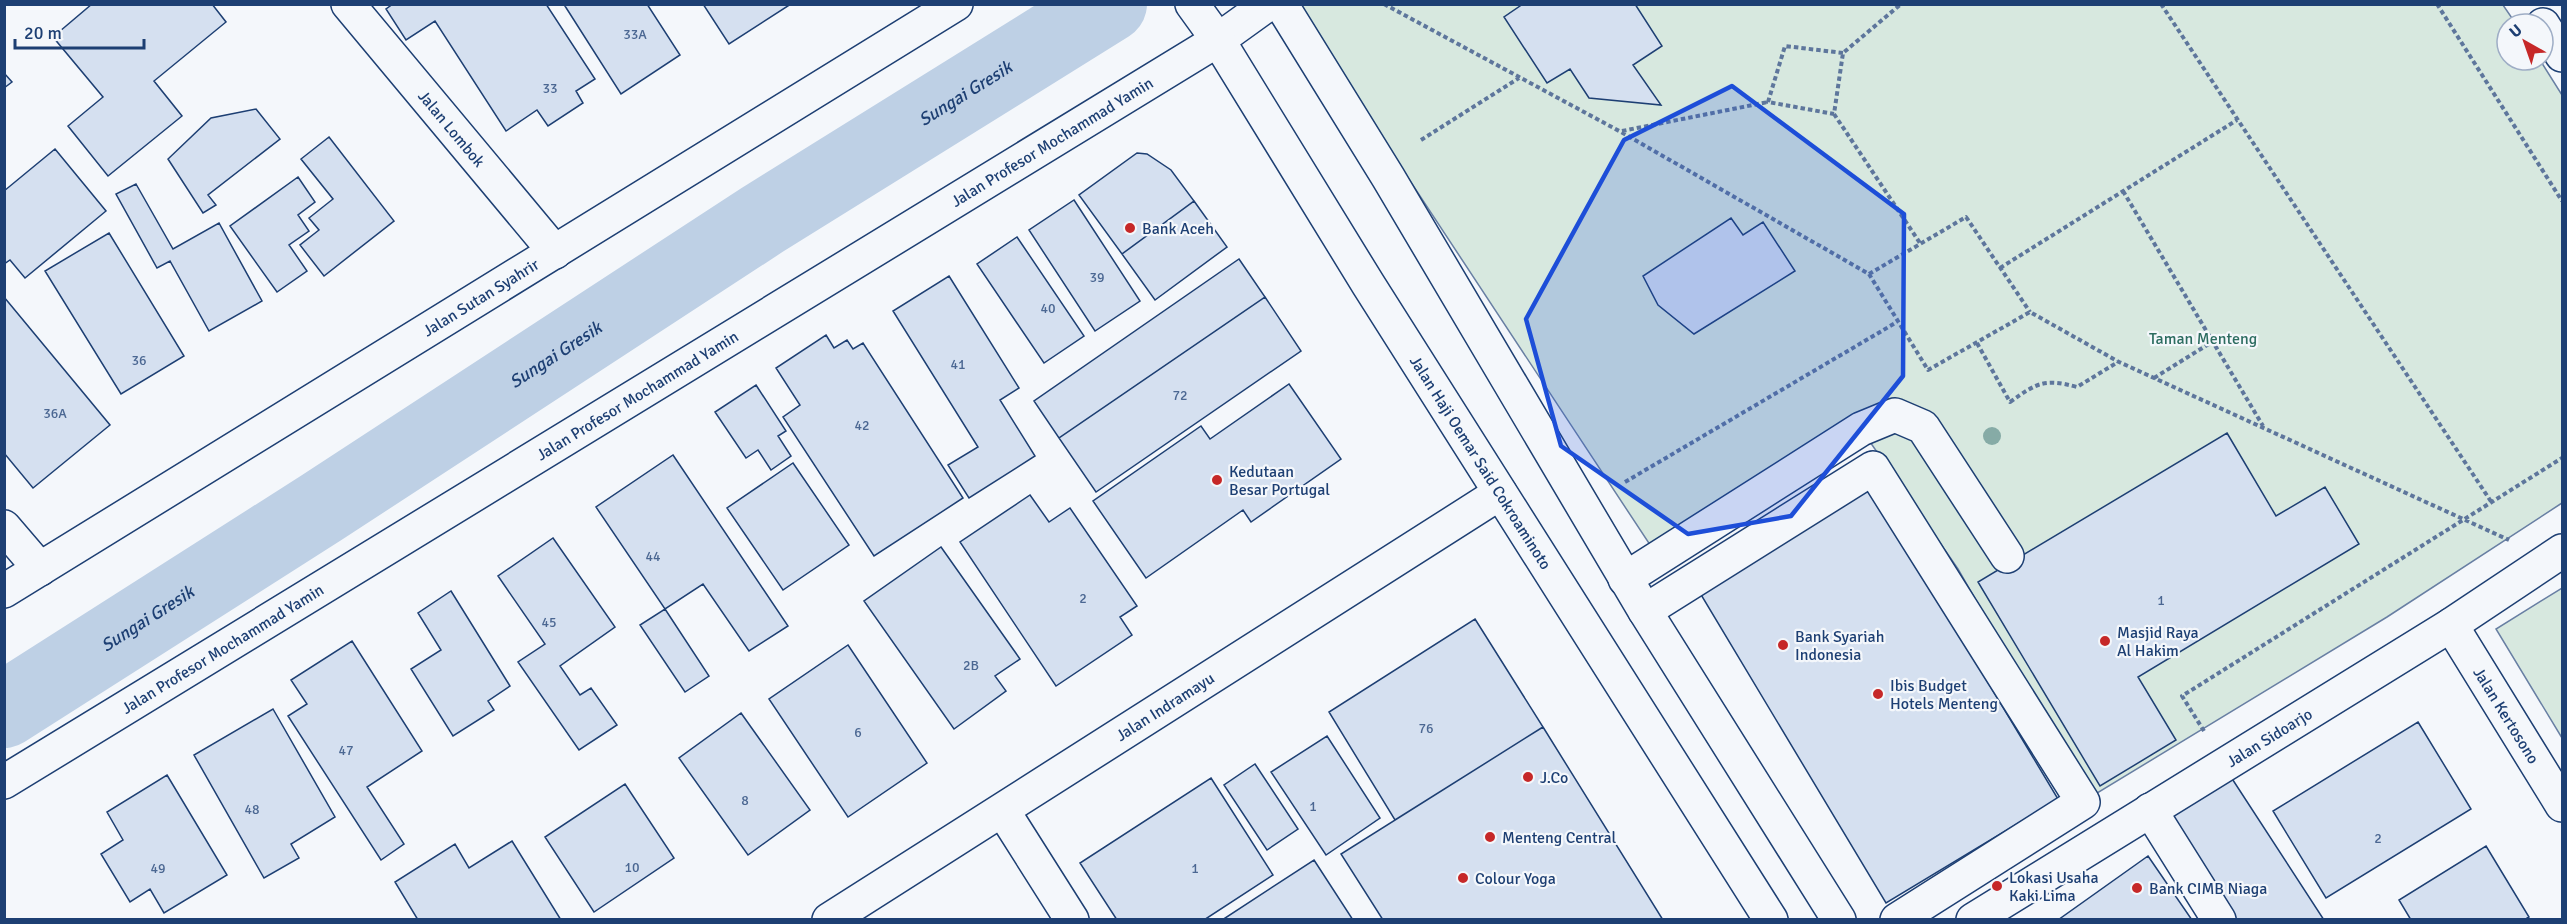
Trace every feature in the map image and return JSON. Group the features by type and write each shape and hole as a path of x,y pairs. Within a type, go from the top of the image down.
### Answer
{"street":[{"name":"Jalan Lombok","path":"348,4 555,252"},
{"name":"Jalan Sutan Syahrir","path":"4,591 956,4"},
{"name":"Jalan Profesor Mochammad Yamin","path":"4,782 1206,23 1268,4"},
{"path":"1281,4 1388,177 1625,579 1839,920"},
{"name":"Jalan Haji Oemar Said Cokroaminoto","path":"1206,23 1771,920"},
{"path":"1625,579 1861,429 1895,415 1923,427 2007,555"},
{"path":"1645,611 1873,468 2083,802 1897,920"},
{"name":"Jalan Indramayu","path":"829,920 1500,493"},
{"path":"4,527 40,569"},
{"name":"Jalan Sidoarjo","path":"1973,920 2451,625 2556,556"},
{"name":"Jalan Kertosono","path":"2451,625 2562,805"},
{"path":"2150,810 2219,920"},
{"path":"1003,811 1072,920"}],"path":[{"path":"1384,4 1622,132 1869,274 1928,370 2030,312"},
{"path":"1901,4 1844,53 1834,114 1920,243"},
{"path":"2161,4 2492,503"},
{"path":"2437,4 2562,201"},
{"path":"1768,102 1785,46 1844,53"},
{"path":"1421,140 1520,77"},
{"path":"1622,132 1768,102 1834,114"},
{"path":"2000,268 2237,120"},
{"path":"2123,191 2263,427"},
{"path":"1869,274 1966,217 2030,312 2118,362 2467,519 2556,556"},
{"path":"1625,482 1897,322"},
{"path":"2153,378 2212,342"},
{"path":"1977,343 2010,402 2036,384 2060,382 2076,387 2118,362"},
{"path":"2225,765 2182,696 2562,458"}],"highlighted area":[{"path":"1732,86 1904,214 1903,376 1791,516 1688,534 1561,446 1526,319 1624,140"}],"green space":[{"name":"Taman Menteng","path":"1302,4 2503,5 2508,12 2495,12 2495,72 2548,72 2562,95 2562,503 2387,617 2089,798 1958,569 1868,439 1662,563 1296,8"},
{"path":"2562,588 2562,738 2496,629"}],"building":[{"path":"92,4 212,4 226,22 154,81 182,116 108,176 68,126 103,97 53,37"},
{"path":"393,4 546,4 595,79 576,91 583,103 548,126 537,110 506,131 435,21 406,40 386,9"},
{"path":"567,4 647,4 680,55 621,94 565,6"},
{"path":"703,4 791,4 729,44"},
{"path":"1523,4 1635,4 1662,46 1633,65 1661,105 1589,98 1570,69 1547,83 1504,17"},
{"path":"4,73 12,82 4,88"},
{"path":"256,109 280,139 208,195 216,205 203,213 168,159 211,118"},
{"path":"329,137 394,221 324,276 300,245 319,230 309,218 333,199 301,159"},
{"path":"55,149 106,211 25,278 10,260 4,264 4,191"},
{"name":"Bank Aceh","path":"1137,153 1147,154 1171,170 1194,201 1122,254 1079,195"},
{"path":"298,177 315,202 298,215 309,231 289,245 307,271 277,292 230,226"},
{"path":"136,184 173,249 219,223 262,301 209,331 170,261 157,268 116,194"},
{"path":"1074,200 1140,301 1095,331 1029,230"},
{"path":"1194,201 1227,247 1155,300 1122,254"},
{"path":"1731,218 1743,235 1763,222 1795,271 1694,334 1658,305 1643,276"},
{"path":"109,233 184,356 121,394 45,271"},
{"path":"1017,237 1084,336 1044,363 977,264"},
{"path":"1239,259 1265,297 1059,438 1034,401"},
{"path":"949,276 1019,388 1000,400 1035,456 969,498 948,465 978,447 893,311"},
{"path":"4,297 110,425 33,488 4,453"},
{"path":"1265,297 1301,351 1096,492 1059,438"},
{"path":"826,335 834,348 847,340 853,349 863,343 963,498 874,556 783,417 800,405 776,368"},
{"name":"Kedutaan Besar Portugal","path":"1289,384 1341,459 1251,522 1243,510 1146,578 1093,501 1201,426 1210,439"},
{"path":"756,385 786,431 778,436 791,456 771,470 758,450 746,458 715,412"},
{"name":"Masjid Raya Al Hakim","path":"2227,433 2276,516 2325,487 2359,544 2138,677 2176,740 2100,786 1978,582"},
{"path":"673,455 788,626 749,651 703,584 665,609 596,507"},
{"path":"793,463 849,545 783,590 727,508"},
{"name":"Ibis Budget Hotels Menteng","path":"1869,484 2058,799 1886,903 1697,588"},
{"path":"1030,495 1049,522 1070,508 1137,606 1120,617 1132,635 1056,686 960,542"},
{"path":"553,538 615,627 560,666 580,695 591,688 617,725 579,750 518,662 545,644 498,576"},
{"path":"941,547 1020,659 995,676 1006,691 954,729 864,601"},
{"path":"451,591 510,686 488,701 494,710 453,736 411,669 441,650 418,613"},
{"path":"665,609 709,676 685,692 640,625"},
{"path":"1475,619 1543,727 1395,820 1329,712"},
{"path":"352,641 422,751 367,787 404,844 381,860 288,716 307,704 291,680"},
{"path":"848,645 927,763 848,817 769,699"},
{"path":"273,709 335,817 291,844 299,858 264,878 194,755"},
{"path":"741,713 810,810 748,855 679,758"},
{"path":"2418,722 2471,809 2326,898 2273,811"},
{"name":"Menteng Central","path":"1543,727 1663,920 1383,920 1341,854"},
{"path":"1327,736 1380,818 1326,855 1271,772"},
{"path":"1255,764 1298,829 1267,850 1224,785"},
{"path":"2229,774 2324,920 2234,920 2166,816"},
{"path":"167,775 227,875 164,913 150,889 130,902 101,854 123,840 107,812"},
{"path":"1211,778 1273,875 1204,920 1117,920 1080,863"},
{"path":"625,784 674,858 594,912 545,837"},
{"path":"512,841 561,920 418,920 395,882 455,844 469,868"},
{"path":"2486,846 2529,917 2524,920 2411,920 2399,900"},
{"name":"Bank CIMB Niaga","path":"2148,856 2192,920 2058,920"},
{"path":"1314,860 1353,920 1222,920"}],"waterway":[{"name":"Sungai Gresik","path":"4,710 321,508 762,220 1109,4"}],"place":[{"name":"Bank Aceh","path":"1130,228"},
{"name":"Kedutaan Besar Portugal","path":"1217,480"},
{"name":"Masjid Raya Al Hakim","path":"2105,641"},
{"name":"Bank Syariah Indonesia","path":"1783,645"},
{"name":"Ibis Budget Hotels Menteng","path":"1878,694"},
{"name":"J.Co","path":"1528,777"},
{"name":"Menteng Central","path":"1490,837"},
{"name":"Colour Yoga","path":"1463,878"},
{"name":"Lokasi Usaha Kaki Lima","path":"1997,886"},
{"name":"Bank CIMB Niaga","path":"2137,888"}]}
